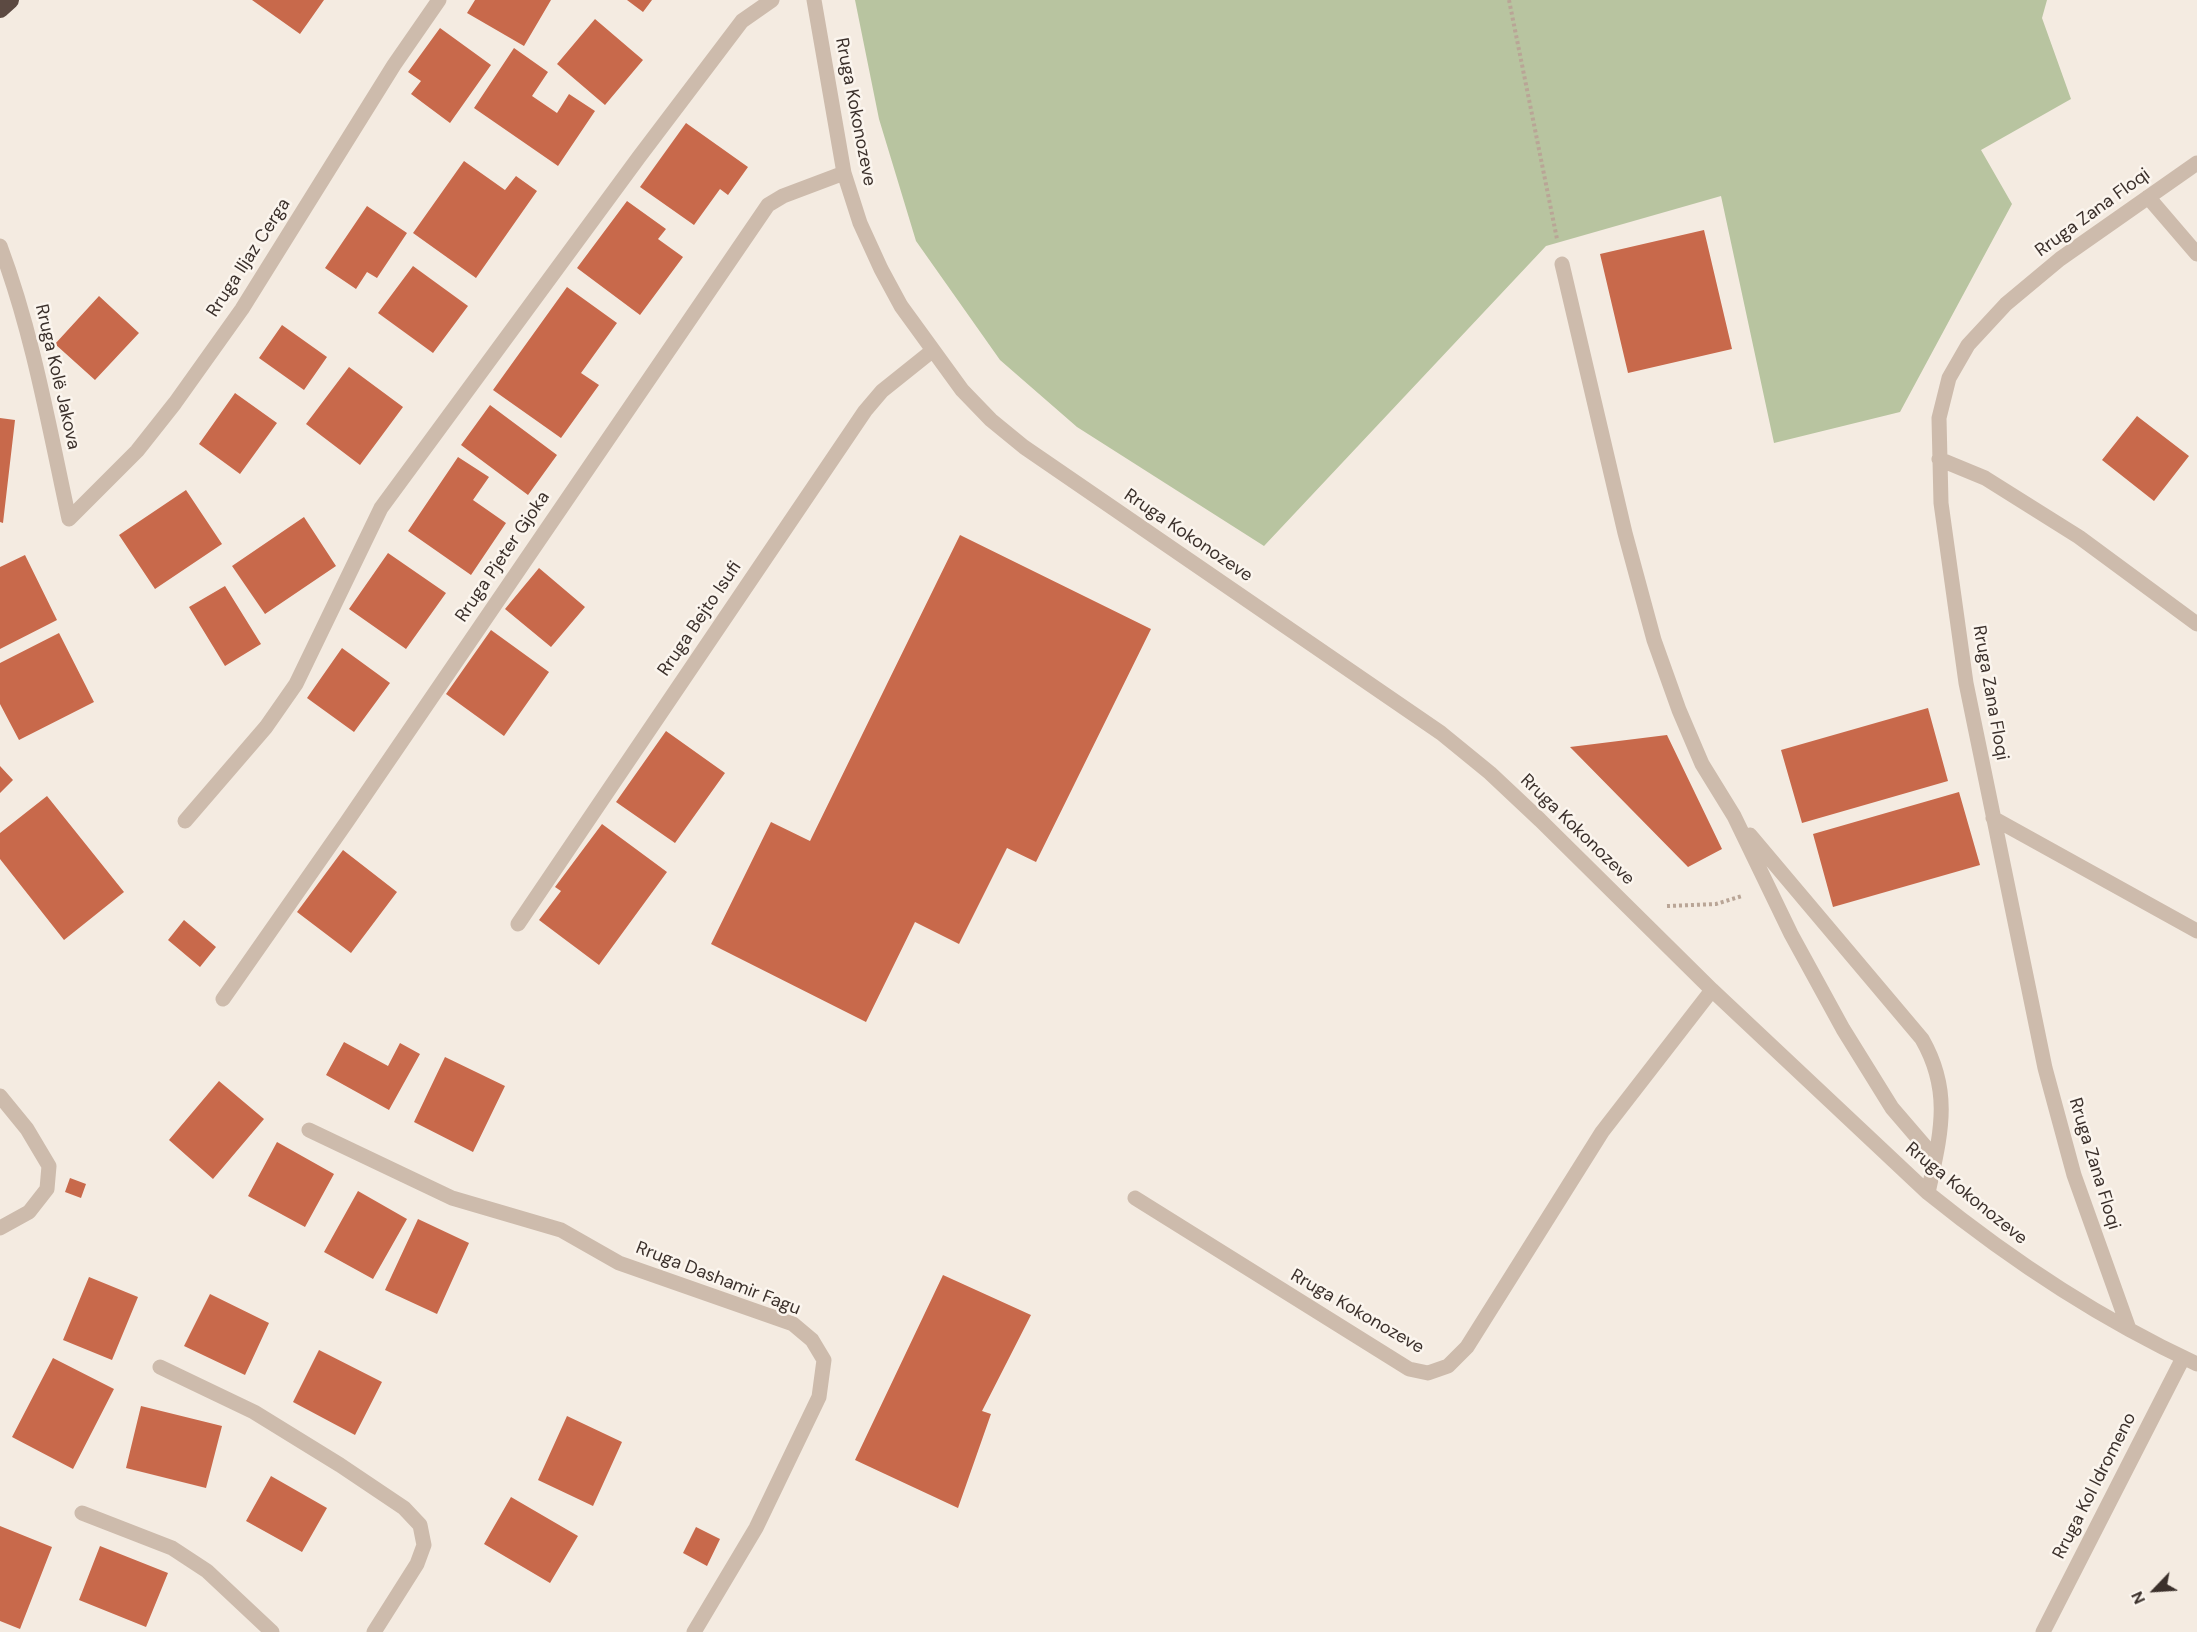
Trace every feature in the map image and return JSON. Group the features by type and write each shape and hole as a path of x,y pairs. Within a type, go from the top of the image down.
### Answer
{"highway":[{"path":"0,9 10,0"}],"street":[{"name":"Rruga Iljaz Cerga","path":"69,519 137,451 175,403 242,309 393,65 439,0"},
{"path":"185,821 266,727 296,684 381,508 742,21 772,0"},
{"name":"Rruga Kokonozeve","path":"814,0 844,173 860,223 901,306 962,390 991,420 1024,447 1441,733 1490,773 1712,990 1928,1193 2046,1281 2190,1361"},
{"name":"Rruga Zana Floqi","path":"2129,1329 2074,1175 2045,1068 1966,683 1941,503 1939,418 1949,378 1968,345 2006,304 2060,259 2197,163"},
{"name":"Rruga Pjeter Gjoka","path":"222,999 346,823 768,205 783,196 844,173"},
{"path":"2148,197 2197,254"},
{"name":"Rruga Kolë Jakova","path":"0,246 14,283 28,333 69,519"},
{"path":"1562,264 1625,533 1654,640 1679,710 1702,764 1734,816 1791,934 1843,1029 1892,1108 1935,1158"},
{"name":"Rruga Bejto Isufi","path":"518,924 865,411 882,391 932,351"},
{"path":"1939,459 1985,478 2079,537 2197,624"},
{"path":"1734,816 1922,1039 1930,1054 1940,1082 1939,1137 1928,1193"},
{"path":"1993,818 2197,931"},
{"name":"Rruga Kokonozeve","path":"1135,1198 1409,1369 1428,1373 1448,1366 1467,1347 1602,1132 1712,990"},
{"path":"0,1096 27,1129 49,1166 47,1189 28,1212 0,1228"},
{"name":"Rruga Dashamir Fagu","path":"309,1130 452,1198 561,1230 619,1263 793,1324 812,1340 824,1360 819,1397 756,1528 694,1632"},
{"name":"Rruga Kol Idromeno","path":"2043,1632 2190,1361"},
{"path":"160,1367 254,1412 404,1508 420,1525 424,1545 417,1564 374,1632"},
{"path":"82,1513 172,1548 207,1571 272,1632"}],"path":[{"path":"1509,0 1562,264"},
{"path":"1629,908 1716,904 1769,887"}],"green space":[{"path":"855,0 2047,0 2042,18 2071,99 1981,150 2012,204 1900,412 1774,443 1721,196 1546,246 1264,546 1077,427 1000,360 916,241 879,119"}],"building":[{"path":"252,0 324,0 300,34"},
{"path":"475,0 551,0 524,46 467,13"},
{"path":"627,0 652,0 643,12"},
{"path":"595,19 643,60 605,105 557,64"},
{"path":"440,28 491,65 450,123 411,94 421,81 408,72"},
{"path":"514,48 548,72 532,96 557,113 569,94 595,111 558,166 474,108"},
{"path":"686,123 748,167 728,195 720,189 694,225 640,187"},
{"path":"464,161 505,190 516,176 537,191 476,278 413,233"},
{"path":"627,201 666,229 658,239 683,257 640,315 577,268"},
{"path":"367,206 407,233 377,278 367,272 356,289 325,268"},
{"path":"1704,230 1732,349 1628,373 1600,254"},
{"path":"413,266 468,306 433,353 378,313"},
{"path":"567,287 617,323 581,373 599,385 561,438 493,390"},
{"path":"99,296 139,333 95,380 55,344"},
{"path":"282,325 327,357 304,390 259,358"},
{"path":"349,367 403,407 360,465 306,424"},
{"path":"235,393 277,423 240,474 199,444"},
{"path":"490,405 557,455 528,495 461,445"},
{"path":"2137,416 2189,456 2154,501 2102,460"},
{"path":"0,418 15,420 3,523 0,522"},
{"path":"458,457 489,477 473,500 506,523 471,575 408,531"},
{"path":"186,490 222,544 155,589 119,535"},
{"path":"304,517 336,566 265,614 232,566"},
{"path":"960,535 1151,629 1036,862 1007,848 959,944 915,922 866,1022 711,944 771,822 810,841"},
{"path":"388,553 446,593 406,649 349,609"},
{"path":"25,555 57,620 0,649 0,567"},
{"path":"539,568 585,607 551,647 505,609"},
{"path":"225,586 261,644 225,666 189,607"},
{"path":"491,630 549,672 504,736 446,694"},
{"path":"59,633 94,702 19,740 0,704 0,663"},
{"path":"342,648 390,683 354,732 307,698"},
{"path":"1928,708 1948,781 1802,823 1781,750"},
{"path":"666,731 725,773 675,843 616,802"},
{"path":"1667,735 1722,849 1688,867 1570,747"},
{"path":"0,766 13,780 0,793"},
{"path":"1959,792 1980,865 1833,907 1813,834"},
{"path":"47,796 124,892 64,940 0,859 0,833"},
{"path":"602,824 667,872 599,965 539,920 561,891 555,887"},
{"path":"343,850 397,892 351,953 297,912"},
{"path":"184,920 216,947 200,967 168,940"},
{"path":"344,1042 388,1066 400,1043 420,1054 389,1110 326,1075"},
{"path":"445,1057 505,1086 473,1152 414,1122"},
{"path":"219,1081 264,1119 213,1179 169,1140"},
{"path":"277,1142 334,1174 305,1227 248,1196"},
{"path":"70,1178 86,1184 81,1198 65,1192"},
{"path":"358,1191 407,1219 373,1279 324,1252"},
{"path":"418,1219 469,1243 437,1314 385,1290"},
{"path":"943,1275 1031,1315 982,1411 991,1414 958,1508 855,1460"},
{"path":"89,1277 138,1297 112,1360 63,1340"},
{"path":"210,1294 269,1323 245,1375 184,1346"},
{"path":"319,1350 382,1382 355,1435 293,1402"},
{"path":"53,1358 114,1389 73,1469 12,1437"},
{"path":"141,1406 222,1426 206,1488 126,1468"},
{"path":"567,1416 622,1442 593,1506 538,1480"},
{"path":"271,1476 327,1508 302,1552 246,1521"},
{"path":"511,1497 578,1536 550,1583 484,1544"},
{"path":"0,1526 52,1547 20,1629 0,1621"},
{"path":"696,1527 720,1539 707,1566 683,1553"},
{"path":"100,1546 168,1573 146,1627 79,1600"}]}
